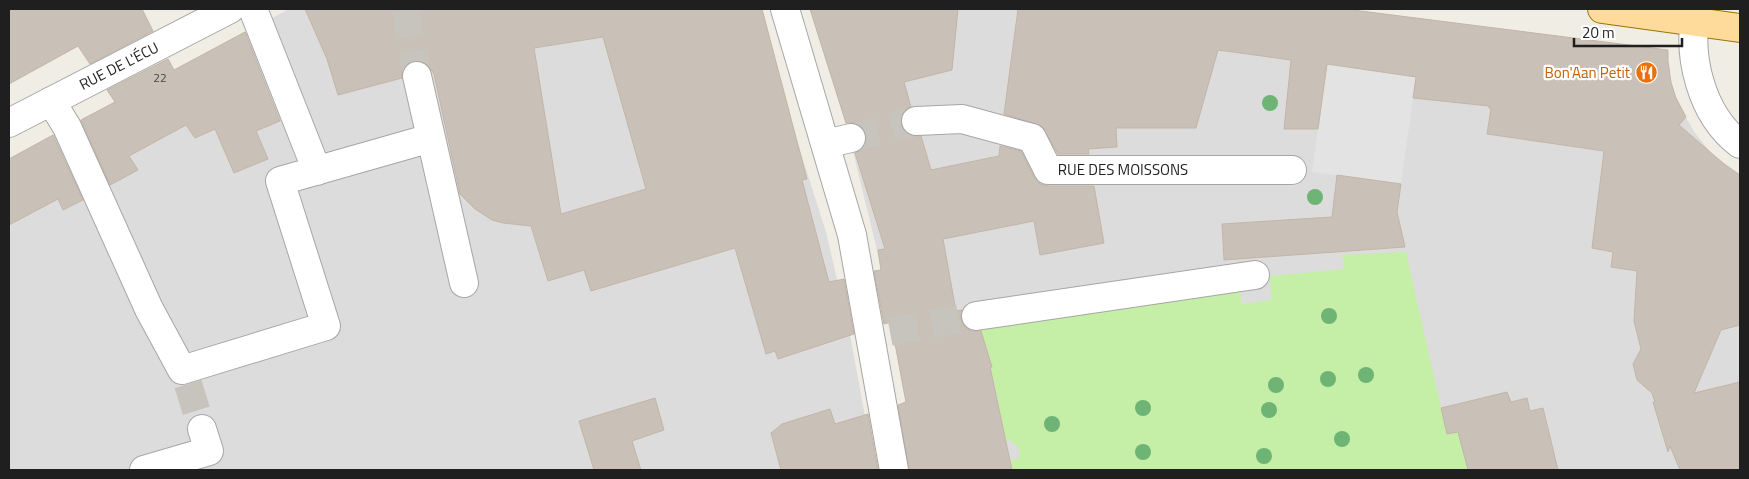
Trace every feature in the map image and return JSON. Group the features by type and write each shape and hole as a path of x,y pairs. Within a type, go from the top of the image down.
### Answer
{"main road":[{"path":"1602,9 1696,15 1740,28"}],"street":[{"name":"RUE DE L'ÉCU","path":"9,123 230,9"},
{"path":"253,9 317,171"},
{"path":"785,9 838,141 852,234 880,334 894,470"},
{"path":"1696,15 1693,46 1698,80 1712,113 1740,144"},
{"path":"417,76 464,284"},
{"path":"51,101 67,127 149,309 185,377 326,326 280,181 431,138"},
{"name":"RUE DES MOISSONS","path":"916,121 962,119 1032,138 1048,170 1292,170"},
{"path":"976,316 1255,274"},
{"path":"144,470 209,451 202,429"}],"shaded area":[{"path":"289,9 755,9 826,232 850,335 875,470 9,470 9,159"},
{"path":"810,9 1345,9 1668,50 1668,68 1679,106 1695,133 1711,153 1740,175 1740,470 918,470 894,340 890,332 891,322 877,250 847,127"},
{"path":"1327,64 1416,77 1401,184 1312,172"}],"green space":[{"path":"1406,252 1447,434 1458,432 1468,470 1007,470 1005,460 1011,461 1018,458 1020,452 1017,446 1010,440 1006,441 994,382 990,383 987,368 992,366 980,327 1236,288 1241,294 1241,304 1272,300 1269,276 1344,269 1343,255"}],"building":[{"path":"9,9 142,9 153,31 90,64 78,46 9,84"},
{"path":"305,9 762,9 807,179 802,180 829,282 844,279 854,334 778,359 775,351 766,354 735,248 591,291 584,270 548,281 531,226 492,220 475,209 460,194 434,74 429,66 421,61 413,61 406,65 402,71 402,78 338,95 327,59","holes":["603,37 646,189 561,214 534,48"]},
{"path":"810,9 958,9 952,70 904,82 911,107 907,108 902,114 900,122 903,129 909,135 921,136 931,170 999,156 1000,146 1021,151 1034,177 1040,184 1048,186 1094,186 1104,243 1040,255 1034,221 943,239 956,311 962,310 961,319 964,326 971,331 981,331 992,367 990,367 1012,470 909,470 898,405 906,402 891,322 884,324 874,271 881,270 878,250 885,249 855,153 861,150 866,143 866,135 863,128 856,123 846,123"},
{"path":"1018,9 1345,9 1668,50 1671,83 1686,117 1679,125 1724,164 1740,175 1740,325 1721,330 1694,393 1740,382 1740,470 1680,470 1670,446 1668,452 1652,393 1637,380 1633,364 1641,349 1634,321 1637,271 1611,267 1613,252 1592,248 1604,151 1487,134 1491,108 1489,106 1413,98 1416,77 1327,64 1318,129 1284,129 1291,60 1218,50 1196,128 1116,128 1117,147 1088,149 1089,154 1058,154 1042,126 1004,114"},
{"path":"245,32 280,121 256,131 268,159 234,173 215,129 195,138 186,125 129,156 138,170 110,185 81,120 115,102 107,90 168,59 174,70"},
{"path":"53,135 83,200 63,210 58,199 9,225 9,159"},
{"path":"1337,175 1401,184 1397,212 1405,247 1224,260 1222,224 1332,217"},
{"path":"1507,392 1511,402 1527,398 1530,411 1543,408 1558,470 1468,470 1458,432 1447,434 1441,408"},
{"path":"655,398 664,430 632,441 641,470 594,470 579,421"},
{"path":"830,409 835,424 868,414 878,470 781,470 771,433 782,424"}],"tunnel":[{"path":"406,9 417,76"},
{"path":"851,138 916,121"},
{"path":"890,332 976,316"},
{"path":"188,384 202,429"}],"place":[{"name":"Bon'Aan Petit","path":"1646,73"}]}
